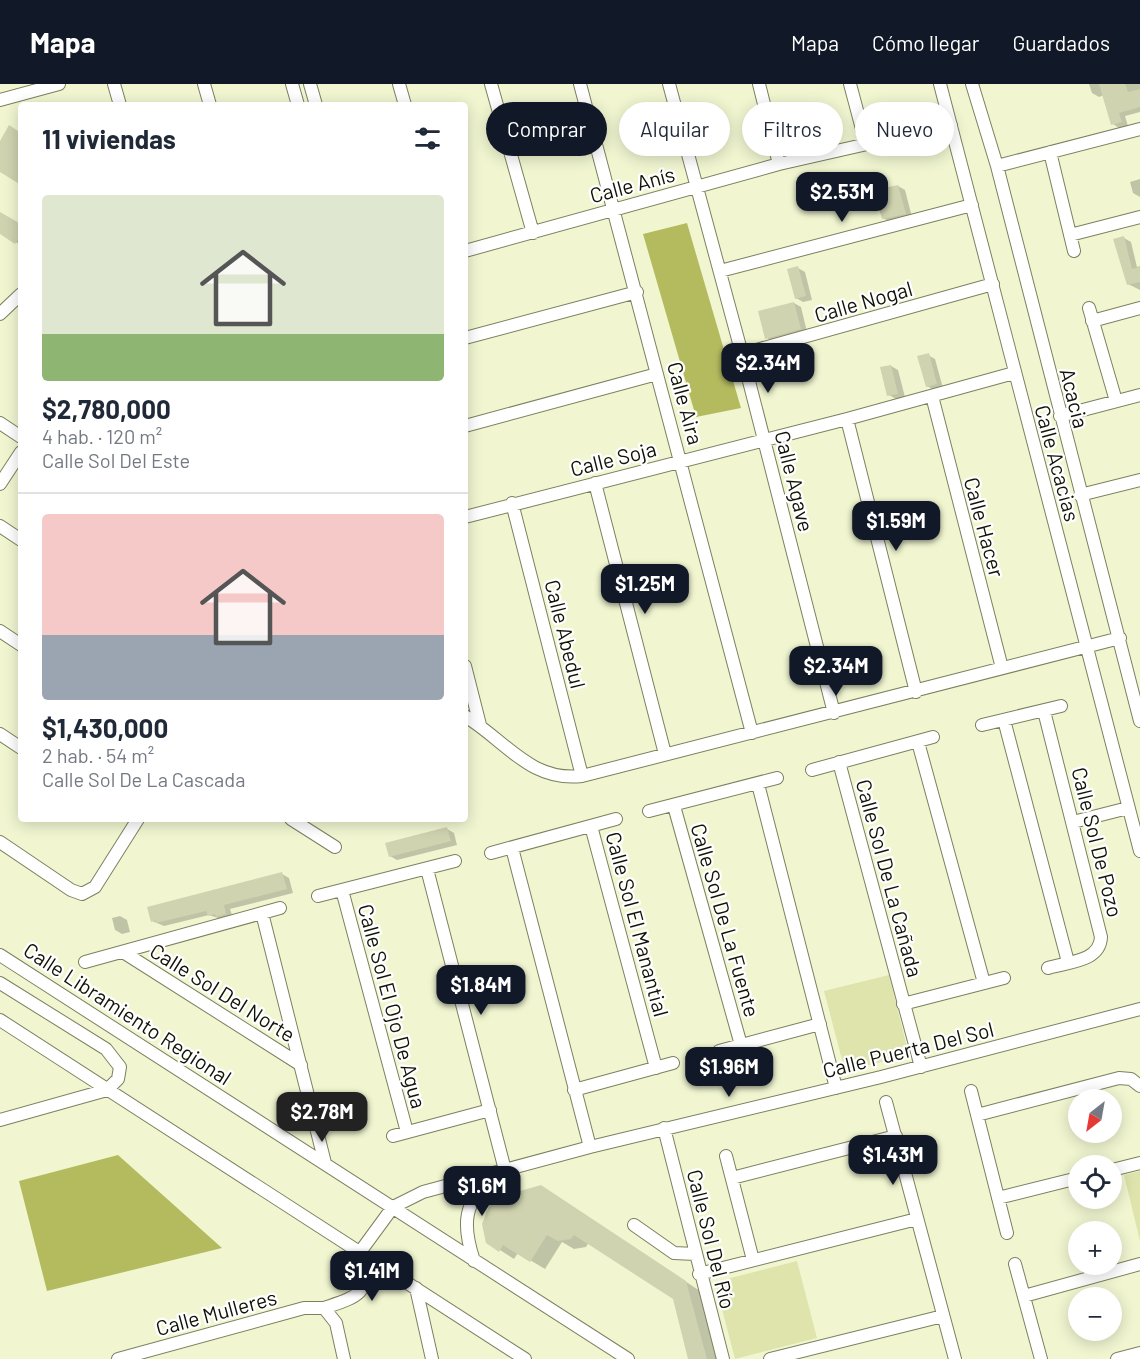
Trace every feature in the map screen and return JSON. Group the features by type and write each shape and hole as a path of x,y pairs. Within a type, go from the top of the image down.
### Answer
{"street":[{"path":"0,100 57,84"},
{"path":"114,84 119,102"},
{"path":"204,84 209,102"},
{"path":"292,84 297,102"},
{"path":"310,84 315,102"},
{"path":"399,84 404,102"},
{"path":"491,84 533,233"},
{"name":"Calle Aira","path":"580,84 615,208 752,733"},
{"name":"Calle Agave","path":"669,84 742,354 834,713"},
{"path":"759,84 779,165"},
{"path":"850,84 855,103"},
{"name":"Calle Acacias","path":"940,84 945,102"},
{"name":"Acacia","path":"975,85 1140,721"},
{"path":"997,166 1140,129"},
{"name":"Calle Acacias","path":"954,136 1140,852"},
{"name":"Calle Anís","path":"468,250 615,208 855,147"},
{"path":"1050,152 1074,251"},
{"path":"720,271 972,205"},
{"path":"1070,236 1140,217"},
{"name":"Calle Nogal","path":"742,354 993,284"},
{"path":"468,337 637,292"},
{"path":"0,314 18,297"},
{"path":"1089,308 1116,401"},
{"path":"1092,321 1140,308"},
{"name":"Calle Soja","path":"468,516 847,419 1014,373"},
{"path":"468,425 657,374"},
{"path":"1060,416 1140,395"},
{"name":"Calle Hacer","path":"932,396 1002,668"},
{"path":"847,419 916,692"},
{"path":"0,423 18,435"},
{"path":"0,484 18,457"},
{"path":"595,483 665,754"},
{"path":"1080,495 1139,483"},
{"name":"Calle Abedul","path":"512,503 582,776"},
{"path":"0,526 18,538"},
{"path":"0,631 18,643"},
{"path":"468,718 525,761 554,776 582,776 1120,638"},
{"path":"468,678 480,725"},
{"path":"982,725 1061,706"},
{"name":"Calle Sol De Pozo","path":"1044,711 1101,937 1096,953 1048,968"},
{"path":"1004,720 1068,962"},
{"path":"0,734 18,746"},
{"name":"Calle Sol De La Cañada","path":"812,770 933,737"},
{"path":"918,742 984,983"},
{"name":"Calle Sol De La Cañada","path":"839,762 921,1067"},
{"name":"Calle Sol De La Fuente","path":"649,811 777,778"},
{"path":"758,784 836,1088"},
{"name":"Calle Sol De La Fuente","path":"674,806 741,1045"},
{"path":"1073,822 1128,808"},
{"name":"Calle Sol El Manantial","path":"491,853 616,819"},
{"path":"0,842 71,890 82,894 96,887 134,822"},
{"path":"296,822 335,848"},
{"name":"Calle Sol El Manantial","path":"591,826 656,1068"},
{"path":"512,848 590,1147"},
{"name":"Calle Sol El Ojo De Agua","path":"318,896 455,861"},
{"path":"427,869 505,1170"},
{"name":"Calle Sol El Ojo De Agua","path":"342,890 408,1132"},
{"path":"85,962 280,908"},
{"path":"262,913 325,1163"},
{"name":"Calle Sol Del Norte","path":"123,952 301,1065"},
{"name":"Calle Libramiento Regional","path":"0,955 628,1359"},
{"name":"Calle Sol De La Cañada","path":"903,1004 1004,978"},
{"path":"0,983 106,1049 120,1067 118,1079 107,1090 0,1120"},
{"name":"Calle Puerta Del Sol","path":"364,1255 393,1207 423,1192 664,1128 921,1067 1140,1009"},
{"path":"0,1020 525,1359"},
{"name":"Calle Sol De La Fuente","path":"719,1051 820,1024"},
{"path":"574,1089 673,1064"},
{"path":"976,1114 1119,1078 1131,1079 1140,1086"},
{"path":"971,1091 1007,1233"},
{"path":"886,1102 955,1359"},
{"name":"Calle Sol El Ojo De Agua","path":"393,1136 490,1110"},
{"name":"Calle Sol Del Río","path":"664,1128 699,1274 723,1359"},
{"path":"732,1178 896,1136"},
{"path":"726,1156 753,1260"},
{"path":"1122,1167 1140,1162"},
{"path":"474,1261 466,1235 465,1221 475,1195 491,1173"},
{"path":"998,1198 1068,1180"},
{"path":"699,1274 916,1220"},
{"path":"634,1225 674,1253 695,1254"},
{"name":"Calle Mulleres","path":"118,1359 304,1308 324,1308 357,1296 369,1278 364,1255"},
{"path":"1016,1264 1041,1359"},
{"path":"1024,1296 1140,1264"},
{"path":"416,1288 432,1359"},
{"path":"324,1308 336,1323 344,1359"},
{"path":"770,1359 943,1316"},
{"path":"1117,1359 1140,1353"}],"shaded area":[{"path":"687,223 741,408 696,417 643,234"},
{"path":"889,975 909,1055 845,1071 824,991"},
{"path":"118,1155 222,1248 47,1291 19,1181"},
{"path":"1140,1171 1140,1241 1124,1175"},
{"path":"797,1261 817,1338 735,1359 715,1282"}],"building":[{"path":"1099,84 1125,84 1128,92 1140,89 1140,107 1119,113 1122,122 1111,125"},
{"path":"9,125 18,131 18,183 0,172 0,141"},
{"path":"898,185 906,214 882,219 874,190"},
{"path":"0,212 18,222 18,239 15,244 0,234"},
{"path":"1124,236 1132,269 1140,267 1140,282 1127,285 1113,239"},
{"path":"798,266 806,296 795,299 787,269"},
{"path":"794,302 801,329 765,339 758,311"},
{"path":"929,353 937,384 926,387 917,356"},
{"path":"891,365 898,394 887,396 880,367"},
{"path":"447,827 451,841 389,857 385,843"},
{"path":"282,872 287,889 224,905 226,914 216,917 215,914 208,916 206,911 156,923 155,920 151,922 147,907"},
{"path":"541,1185 686,1281 707,1359 688,1359 673,1299 574,1235 571,1239 558,1241 547,1235 530,1262 503,1245 499,1252 486,1243 482,1224 490,1204 499,1197"}]}
